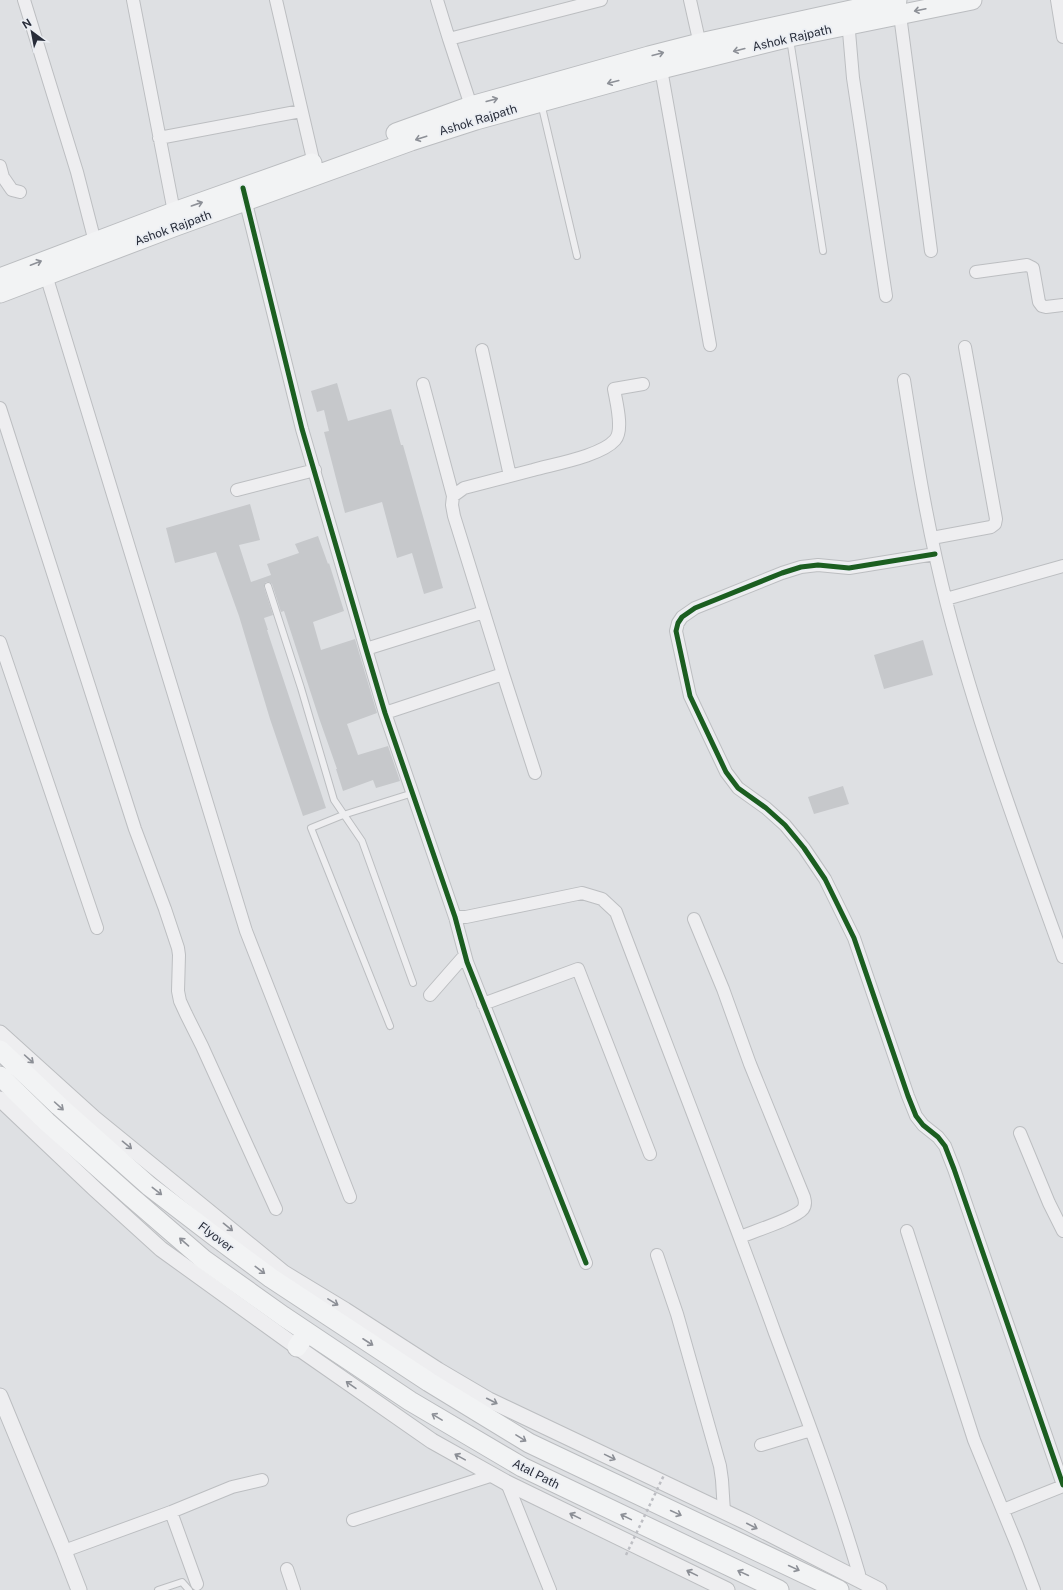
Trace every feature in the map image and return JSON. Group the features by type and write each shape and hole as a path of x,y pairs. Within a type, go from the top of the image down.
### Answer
{"main road":[{"name":"Ashok Rajpath","path":"0,293 244,195 316,169 411,141 473,113 856,10 966,1"},
{"name":"Ashok Rajpath","path":"473,113 540,101 661,69 702,51 790,37 856,10 898,7"},
{"name":"Ashok Rajpath","path":"0,278 174,212 244,195"},
{"name":"Flyover","path":"0,1050 59,1106 149,1186 271,1278 429,1382 455,1389 530,1443 839,1590"},
{"name":"Flyover","path":"0,1076 94,1164 203,1259 283,1316 302,1340"},
{"name":"Atal Path","path":"302,1340 410,1401 522,1468 779,1590"}],"street":[{"path":"24,0 77,172 95,242"},
{"path":"133,0 174,212"},
{"path":"276,0 301,111 316,169"},
{"path":"437,0 473,113"},
{"path":"449,39 601,0"},
{"path":"690,0 702,51"},
{"path":"1057,0 1063,37"},
{"path":"898,7 931,251"},
{"path":"856,10 852,78 886,296"},
{"path":"661,69 710,345"},
{"path":"159,138 301,111"},
{"path":"0,166 3,177 12,190 20,192"},
{"path":"244,195 302,429 385,713 455,917 465,955 586,1263"},
{"path":"976,272 1030,265 1033,268 1039,302 1042,306 1063,305"},
{"path":"46,275 246,931 350,1197"},
{"path":"932,538 991,527 995,524 996,519 965,347"},
{"path":"482,350 510,476"},
{"path":"904,380 915,454 935,554 946,599 969,681 991,749 1063,958"},
{"path":"423,384 453,496 452,505 454,516 535,773"},
{"path":"453,496 464,488 582,457 606,446 616,440 619,431 619,419 614,389 643,384"},
{"path":"0,408 132,822 178,948 178,991 180,1001 276,1209"},
{"path":"236,490 315,470"},
{"path":"935,554 849,568 818,565 801,567 782,573 695,608 682,617 678,623 676,631 690,696 726,772 738,788 766,808 785,825 804,848 825,880 854,938 916,1116 923,1125 938,1137 945,1146 954,1169 1063,1486 1002,1510"},
{"path":"946,599 1063,566"},
{"path":"366,649 484,612"},
{"path":"0,642 97,928"},
{"path":"385,713 503,674"},
{"path":"455,917 582,893 602,899 616,912 740,1237 811,1430 842,1518 859,1574 859,1580"},
{"path":"694,919 724,989 750,1064 779,1132 805,1203 803,1209 794,1215 740,1237"},
{"path":"430,995 465,955"},
{"path":"483,1004 578,969 650,1154"},
{"path":"0,1033 94,1118 284,1273 455,1389 490,1400 724,1512 880,1590"},
{"path":"0,1099 161,1249 302,1340 432,1441 507,1483 724,1589"},
{"path":"1020,1133 1049,1203 1063,1231"},
{"path":"907,1231 974,1440 1002,1510 1018,1545 1034,1590"},
{"path":"657,1255 677,1314 720,1466 724,1512"},
{"path":"0,1396 79,1590"},
{"path":"761,1445 811,1430"},
{"path":"353,1520 493,1475"},
{"path":"64,1551 171,1512 232,1487 262,1480"},
{"path":"507,1483 550,1590"},
{"path":"171,1512 193,1587"},
{"path":"287,1570 294,1590"}],"lane":[{"path":"790,37 822,251"},
{"path":"540,101 577,256"},
{"path":"268,586 301,688 334,800 362,841 413,983"},
{"path":"390,1026 311,828 343,815 413,793"},
{"path":"158,1590 182,1582 193,1587"}],"path":[{"path":"626,1555 664,1475"}],"building":[{"path":"337,383 348,421 391,409 401,445 403,445 443,588 424,594 412,553 397,558 382,502 345,513 324,432 329,431 324,410 317,412 311,391"},
{"path":"250,504 260,540 239,545 251,582 271,575 267,564 299,553 295,544 318,536 328,564 329,563 344,611 313,622 321,650 355,639 377,713 347,724 358,755 388,746 400,781 376,788 373,780 343,791 284,611 281,612 272,584 266,582 264,587 273,615 264,618 267,630 326,808 303,816 270,719 239,616 216,552 175,563 166,528"},
{"path":"923,640 933,675 884,689 874,655"},
{"path":"843,786 849,804 814,814 808,797"}],"cycle path":[{"path":"243,188 302,429 385,713 455,917 467,962 586,1263"},
{"path":"935,554 849,568 818,565 801,567 782,573 695,608 682,617 678,623 676,631 690,696 726,772 738,788 766,808 785,825 804,848 825,879 854,938 916,1116 923,1125 938,1137 945,1146 954,1169 1063,1485"}]}
